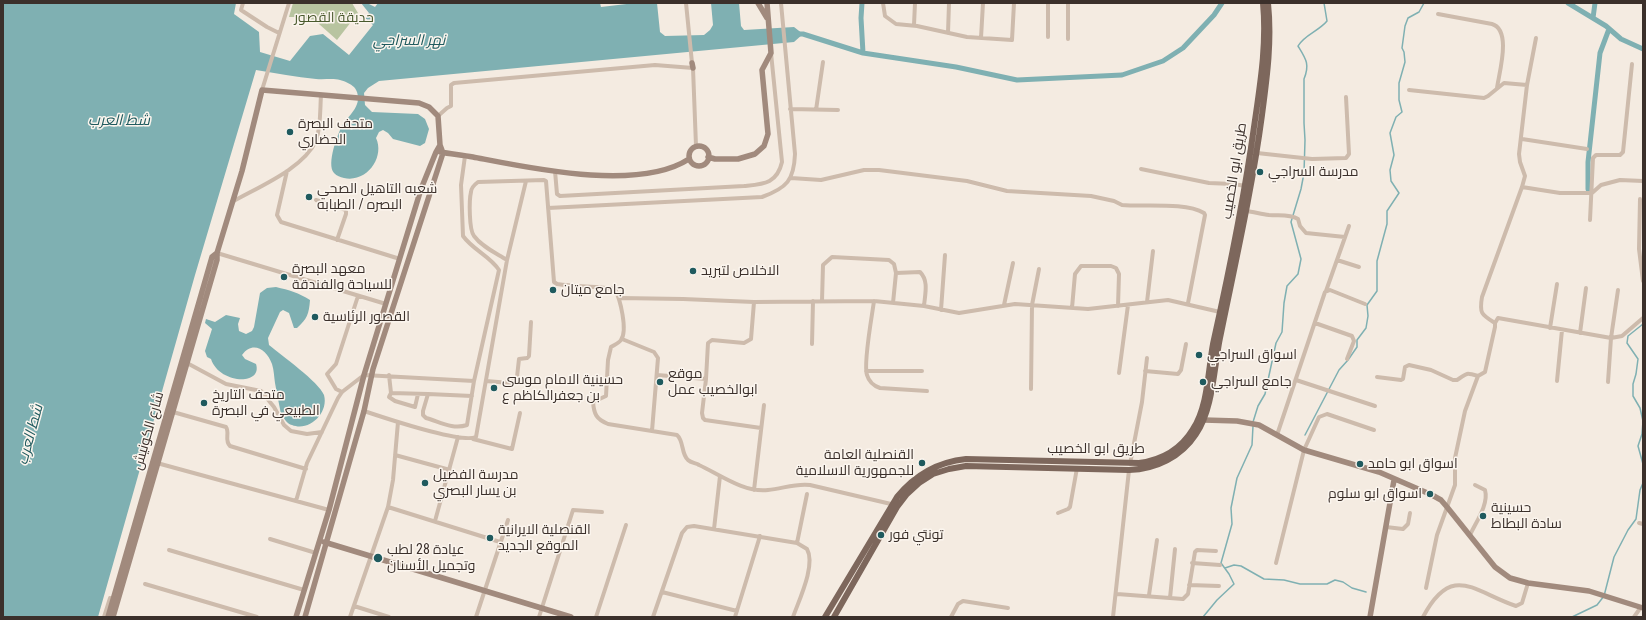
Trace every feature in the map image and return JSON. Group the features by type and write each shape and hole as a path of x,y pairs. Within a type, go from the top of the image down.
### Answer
{"main road":[{"path":"758,3 769,24"},
{"path":"708,157 715,159 738,159 755,154 764,146 768,134 762,70 771,51 767,3"},
{"name":"طريق ابو الخصيب","path":"834,617 901,500 912,488 930,476 949,469 966,466 1077,468 1153,466 1174,456 1192,441 1204,420 1237,248 1263,68 1263,3"},
{"name":"طريق ابو الخصيب","path":"825,617 891,504 909,483 923,472 939,465 957,460 975,459 1130,467 1166,455 1183,442 1194,429 1203,405 1211,354 1220,312 1246,210 1257,153 1269,56 1270,32 1268,3"},
{"path":"262,90 419,103 429,107 438,116 440,145 443,153 372,376 364,411 305,617"},
{"name":"شارع الكونيش","path":"108,617 155,462 173,412 217,260 217,253 262,90"},
{"path":"296,617 329,510 364,375 421,189 440,145"},
{"path":"696,146 705,148 708,157 705,163 699,166 693,164 689,159 689,152 696,146"},
{"path":"436,152 584,175 638,174 660,171 672,168 689,159"},
{"name":"شارع الكونيش","path":"113,617 212,257 217,253"},
{"path":"355,408 364,411"},
{"path":"1204,420 1249,422 1259,425 1304,450 1379,472 1394,480 1432,495 1441,500 1499,571 1510,578 1528,583 1589,591 1642,608"},
{"path":"1370,617 1394,480"},
{"path":"320,541 571,617"},
{"path":"842,588 849,591"}],"street":[{"path":"243,3 241,10 279,33"},
{"path":"262,90 289,3"},
{"path":"686,3 692,66 696,146"},
{"path":"548,208 762,197 776,192 791,178 795,154 781,3"},
{"path":"883,3 886,16 896,24 914,25 948,33 981,38 1012,40 1014,3"},
{"path":"914,25 915,3"},
{"path":"948,33 949,3"},
{"path":"981,38 983,3"},
{"path":"1048,3 1048,37"},
{"path":"1068,3 1068,39"},
{"path":"1438,14 1492,24 1499,27 1503,45 1497,88"},
{"path":"1495,323 1484,316 1480,309 1482,298 1525,176 1519,154 1522,139 1527,85 1536,38"},
{"path":"555,171 558,194 560,196 744,186 761,184 770,181 780,170 782,162 771,51"},
{"path":"816,110 823,62"},
{"path":"1590,220 1592,160 1594,156 1620,156 1623,152 1632,64"},
{"path":"438,116 451,106 451,85 454,83 655,65 692,66"},
{"path":"1409,90 1484,98 1504,83 1527,85"},
{"path":"232,202 287,171 298,163 306,154 316,140 319,127 321,95"},
{"path":"1257,153 1312,159 1345,158 1348,156 1346,97"},
{"path":"790,108 838,110"},
{"path":"1522,139 1587,148"},
{"path":"428,394 423,411 423,415 426,418 453,427 460,428 467,426 474,381 499,270 495,264 467,242 463,236 460,186 466,156"},
{"path":"1141,169 1210,183 1246,186"},
{"path":"791,178 821,180 864,170 878,170 967,181 1007,191 1091,196 1114,201 1122,205 1182,207 1199,211 1205,215 1188,303"},
{"path":"287,171 277,210 278,219 285,224 400,259"},
{"path":"507,260 482,245 473,235 471,227 470,192 474,185 478,182 544,180 546,181 554,282 557,284 581,288 615,289 620,298 624,331 622,339 611,347 608,360 606,396 593,402 594,414 599,421 608,424 677,435 681,439 686,458 688,460 720,476 754,490 768,490 798,485 810,485 891,504"},
{"path":"1522,188 1560,193 1592,193 1599,186 1620,180 1643,181"},
{"path":"472,439 476,437 507,260 526,181"},
{"path":"1640,199 1639,249 1643,281"},
{"path":"316,200 346,210 337,240"},
{"path":"1246,210 1267,215 1296,218 1306,233 1345,237"},
{"path":"1277,435 1349,226"},
{"path":"1147,302 1153,251"},
{"path":"217,253 386,304"},
{"path":"941,310 945,255"},
{"path":"822,301 823,265 832,257 889,260 894,264 896,273 893,303"},
{"path":"1337,260 1359,267"},
{"path":"1004,305 1013,263"},
{"path":"1072,308 1075,274 1081,266 1111,266 1116,268 1119,274 1118,306"},
{"path":"1031,389 1032,305 1039,269"},
{"path":"896,273 920,272 924,276 926,281 924,306"},
{"path":"1550,328 1557,284"},
{"path":"1580,333 1586,288"},
{"path":"1326,291 1330,290 1365,304"},
{"path":"1608,382 1618,290"},
{"path":"342,392 336,389 327,374 336,364 358,296"},
{"path":"620,298 683,298 754,302 874,301 924,306 959,313 1004,305 1032,305 1088,309 1168,300 1188,303 1220,312"},
{"path":"874,301 866,371 870,382 880,388 927,391"},
{"path":"754,302 751,339 744,343 710,341 702,413 703,418 706,420 761,428"},
{"path":"812,344 814,302"},
{"path":"1119,373 1128,305"},
{"path":"1426,588 1435,542 1455,485 1454,458 1465,411 1478,376 1485,372 1495,323 1498,318 1612,338 1622,336 1643,318"},
{"path":"486,381 510,383 517,377 519,359 527,358 529,356 531,322"},
{"path":"1315,323 1352,336 1354,341 1347,359"},
{"path":"1558,382 1562,330"},
{"path":"622,339 654,352 658,358 652,431"},
{"path":"1145,371 1178,374 1181,370 1186,344"},
{"path":"1113,617 1117,594 1130,467 1142,402 1147,358"},
{"path":"186,363 226,384 261,391 274,407 284,425 292,431 307,434 322,432"},
{"path":"1377,377 1401,380 1406,368 1409,365 1431,370 1453,380 1457,380 1464,374 1468,373 1478,376"},
{"path":"866,371 922,371"},
{"path":"296,501 306,469 332,408 342,392 364,375 474,381"},
{"path":"657,375 706,379"},
{"path":"389,376 389,389 391,393 389,397 395,401 415,407 418,394"},
{"path":"1296,380 1375,406"},
{"path":"391,393 472,396"},
{"path":"754,490 764,404"},
{"path":"364,411 398,422 512,449 520,413"},
{"path":"173,412 226,427 228,431 226,440 230,446 306,469"},
{"path":"1276,563 1304,450 1319,417 1326,414 1374,430"},
{"path":"350,617 388,507 398,422"},
{"path":"435,521 458,437"},
{"path":"395,455 450,470"},
{"path":"155,462 329,510"},
{"path":"1058,513 1068,510 1070,507 1077,468"},
{"path":"714,529 720,476"},
{"path":"1470,535 1487,496 1485,490 1474,485"},
{"path":"797,543 807,494"},
{"path":"388,507 500,542"},
{"path":"539,617 573,510 602,512"},
{"path":"1386,526 1403,529 1408,524 1410,513"},
{"path":"476,617 508,520"},
{"path":"596,617 626,525"},
{"path":"653,617 684,530 687,527 694,526 797,543 807,549 810,562 793,617"},
{"path":"735,617 760,536"},
{"path":"270,539 316,553"},
{"path":"1149,595 1157,540"},
{"path":"1170,598 1175,549"},
{"path":"169,550 304,590"},
{"path":"1117,594 1183,598 1188,594 1193,556 1197,550 1216,551"},
{"path":"1192,563 1220,566"},
{"path":"1423,617 1430,603 1437,595 1453,586 1472,586 1516,606 1522,603 1528,583"},
{"path":"144,584 257,617"},
{"path":"1189,585 1220,586"},
{"path":"662,592 737,611"},
{"path":"104,617 110,598"},
{"path":"951,617 958,604 963,601 1008,608"},
{"path":"354,606 389,617"},
{"path":"1634,617 1642,608"}],"green space":[{"name":"حديقة القصور","path":"293,3 352,3 358,13 337,40 319,24 300,17 289,17"}],"water":[{"name":"شط العرب","path":"3,3 236,3 234,14 259,32 260,52 290,61 310,36 323,34 349,55 373,25 365,18 369,13 361,3 367,3 375,7 378,3 600,3 601,7 635,3 657,3 660,32 665,36 704,35 713,25 711,3 739,3 741,26 744,30 794,27 803,34 794,42 379,81 368,88 364,93 365,105 372,112 418,114 425,119 429,129 425,143 420,146 393,139 383,130 379,132 376,138 378,153 372,167 367,173 360,177 352,178 344,178 336,175 332,169 331,163 336,141 341,128 355,109 358,102 357,93 354,87 342,80 337,79 308,78 256,70 195,275 98,617 3,617"},
{"path":"276,287 302,295 310,300 307,316 297,328 294,328 289,313 283,310 280,312 268,338 269,345 308,376 324,395 325,402 321,414 305,426 290,424 281,414 273,366 270,359 263,351 251,348 242,355 245,359 256,364 256,371 253,376 247,379 239,379 222,373 211,359 207,357 205,351 212,329 205,323 206,319 215,322 226,315 240,318 238,324 239,331 246,334 252,331 254,327 260,293 267,288"}],"waterway":[{"path":"862,3 861,18 863,53"},
{"path":"797,34 803,34 863,53 956,67 1017,80 1122,75 1163,61 1183,48 1214,15 1222,3"},
{"path":"1253,422 1258,406 1265,394 1276,343 1282,332 1287,286 1298,274 1301,259 1291,222 1301,189 1304,173 1304,79 1307,65 1298,46 1304,39 1327,21 1324,3"},
{"path":"1305,435 1339,370 1357,347 1357,340 1366,328 1368,316 1367,305 1377,291 1377,261 1387,224 1387,211 1399,193 1391,181 1390,170 1394,155 1390,133 1396,117 1402,112 1399,100 1399,83 1405,62 1402,48 1405,26 1408,18 1419,12 1424,3"},
{"path":"1568,3 1606,26 1621,39 1643,49"},
{"path":"1593,18 1595,3"},
{"path":"1588,189 1588,162 1600,53 1609,29"},
{"path":"1643,324 1628,336 1627,343 1638,359 1633,384 1633,396 1640,408 1643,421 1642,434 1638,446 1643,464"},
{"path":"1203,617 1217,600 1234,584 1221,563 1232,524 1231,508 1237,478 1252,445 1253,426"},
{"path":"1572,617 1597,605 1604,596 1614,557 1628,530 1636,519 1640,490 1643,483"},
{"path":"1225,568 1234,565 1241,566 1264,579 1284,580 1300,584 1327,584 1335,580 1343,582 1352,588 1366,592"}],"place":[{"name":"متحف البصرة الحضاري","path":"290,132"},
{"name":"مدرسة السراجي","path":"1260,172"},
{"name":"شعبه التاهيل الصحي البصره / الطبابه","path":"309,197"},
{"name":"الاخلاص لتبريد","path":"693,271"},
{"name":"معهد البصرة للسياحة والفندقة","path":"284,277"},
{"name":"جامع ميتان","path":"553,290"},
{"name":"القصور الرئاسية","path":"315,317"},
{"name":"اسواق السراجي","path":"1199,355"},
{"name":"موقع ابوالخصيب عمل","path":"660,382"},
{"name":"جامع السراجي","path":"1203,382"},
{"name":"حسينية الامام موسى بن جعفرالكاظم ع","path":"494,388"},
{"name":"متحف التاريخ الطبيعي في البصرة","path":"204,403"},
{"name":"القنصلية العامة للجمهورية الاسلامية","path":"922,463"},
{"name":"اسواق ابو حامد","path":"1360,464"},
{"name":"مدرسة الفضيل بن يسار البصري","path":"425,483"},
{"name":"اسواق ابو سلوم","path":"1430,494"},
{"name":"حسينية سادة البطاط","path":"1483,516"},
{"name":"تونتي فور","path":"881,535"},
{"name":"القنصلية الايرانية الموقع الجديد","path":"490,538"},
{"name":"عيادة 28 لطب وتجميل الأسنان","path":"378,558"}],"water label":[{"name":"نهر السراجي","path":"409,41"}]}
